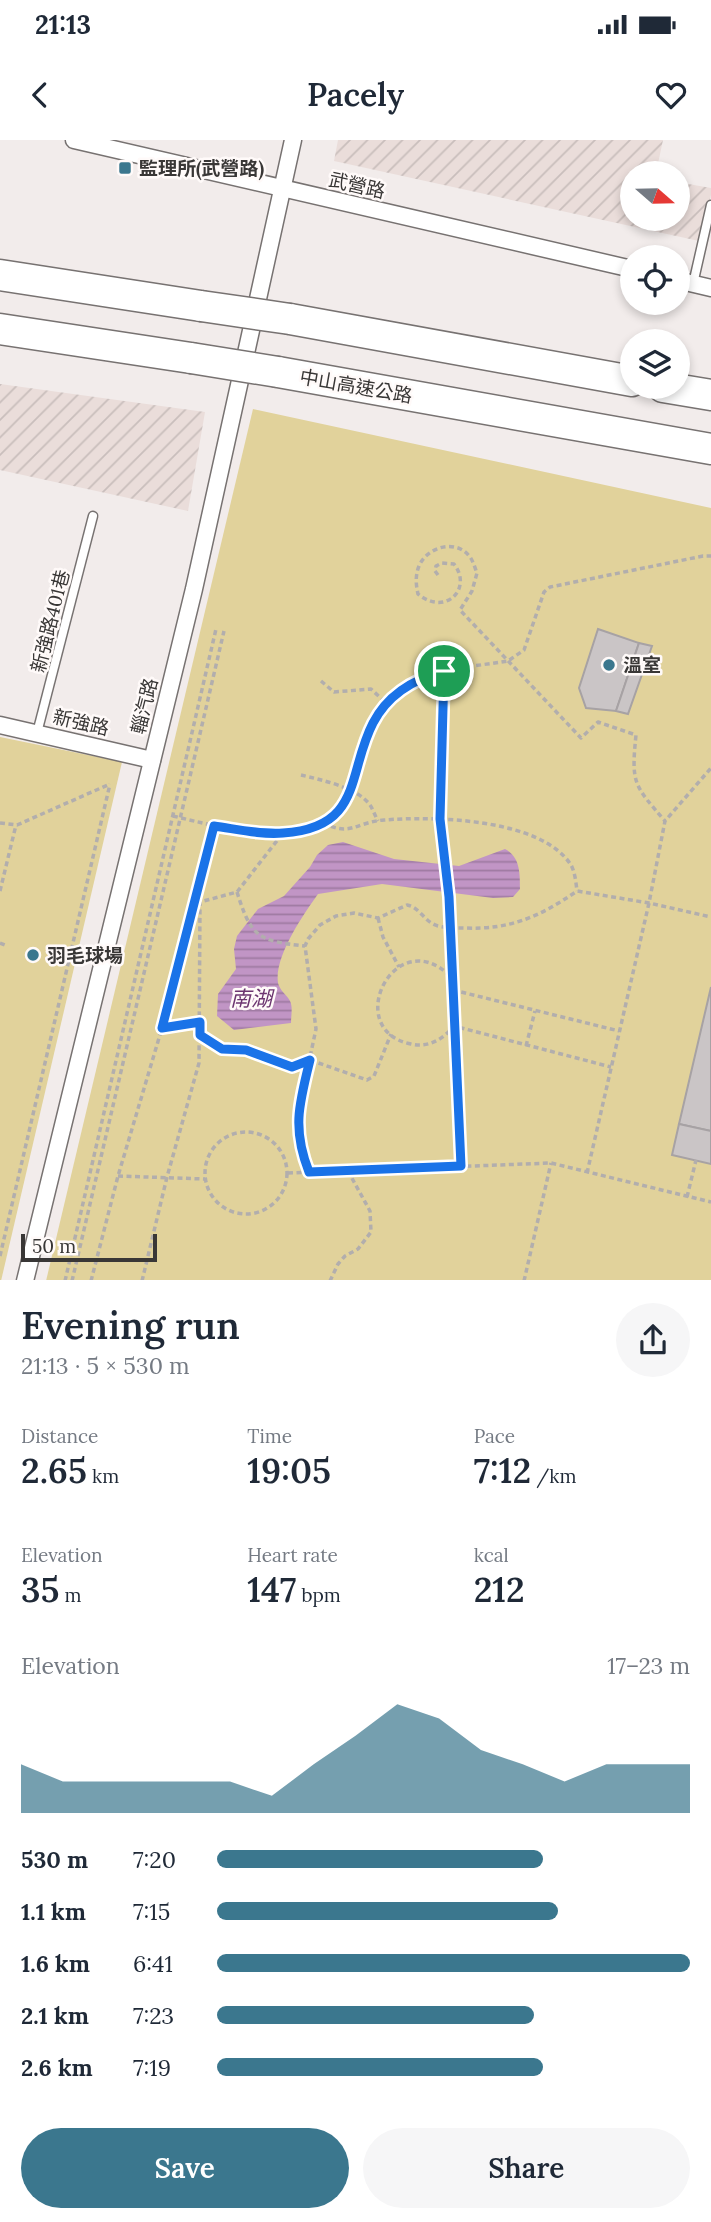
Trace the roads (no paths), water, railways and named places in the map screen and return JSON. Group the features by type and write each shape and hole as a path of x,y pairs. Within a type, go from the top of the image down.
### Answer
{"highway":[{"path":"0,275 290,320 620,379"},
{"name":"中山高速公路","path":"0,329 278,373 649,438 711,452"},
{"path":"690,392 711,396"}],"street":[{"name":"武營路","path":"74,140 620,267"},
{"name":"輜汽路","path":"25,1280 194,589 293,140"},
{"path":"690,283 711,288"},
{"name":"新強路","path":"0,725 152,760"}],"lane":[{"path":"690,267 711,205"},
{"name":"新強路401巷","path":"37,733 93,516"}],"water":[{"name":"南湖","path":"343,842 394,859 459,866 505,849 516,861 520,889 513,897 493,898 382,884 318,894 291,937 280,961 278,983 291,1003 291,1023 234,1030 217,1016 218,994 236,969 234,949 237,936 258,909 284,896 328,845"}],"place":[{"name":"監理所(武營路)","path":"125,168"},
{"name":"溫室","path":"609,665"},
{"name":"羽毛球場","path":"33,955"}]}
